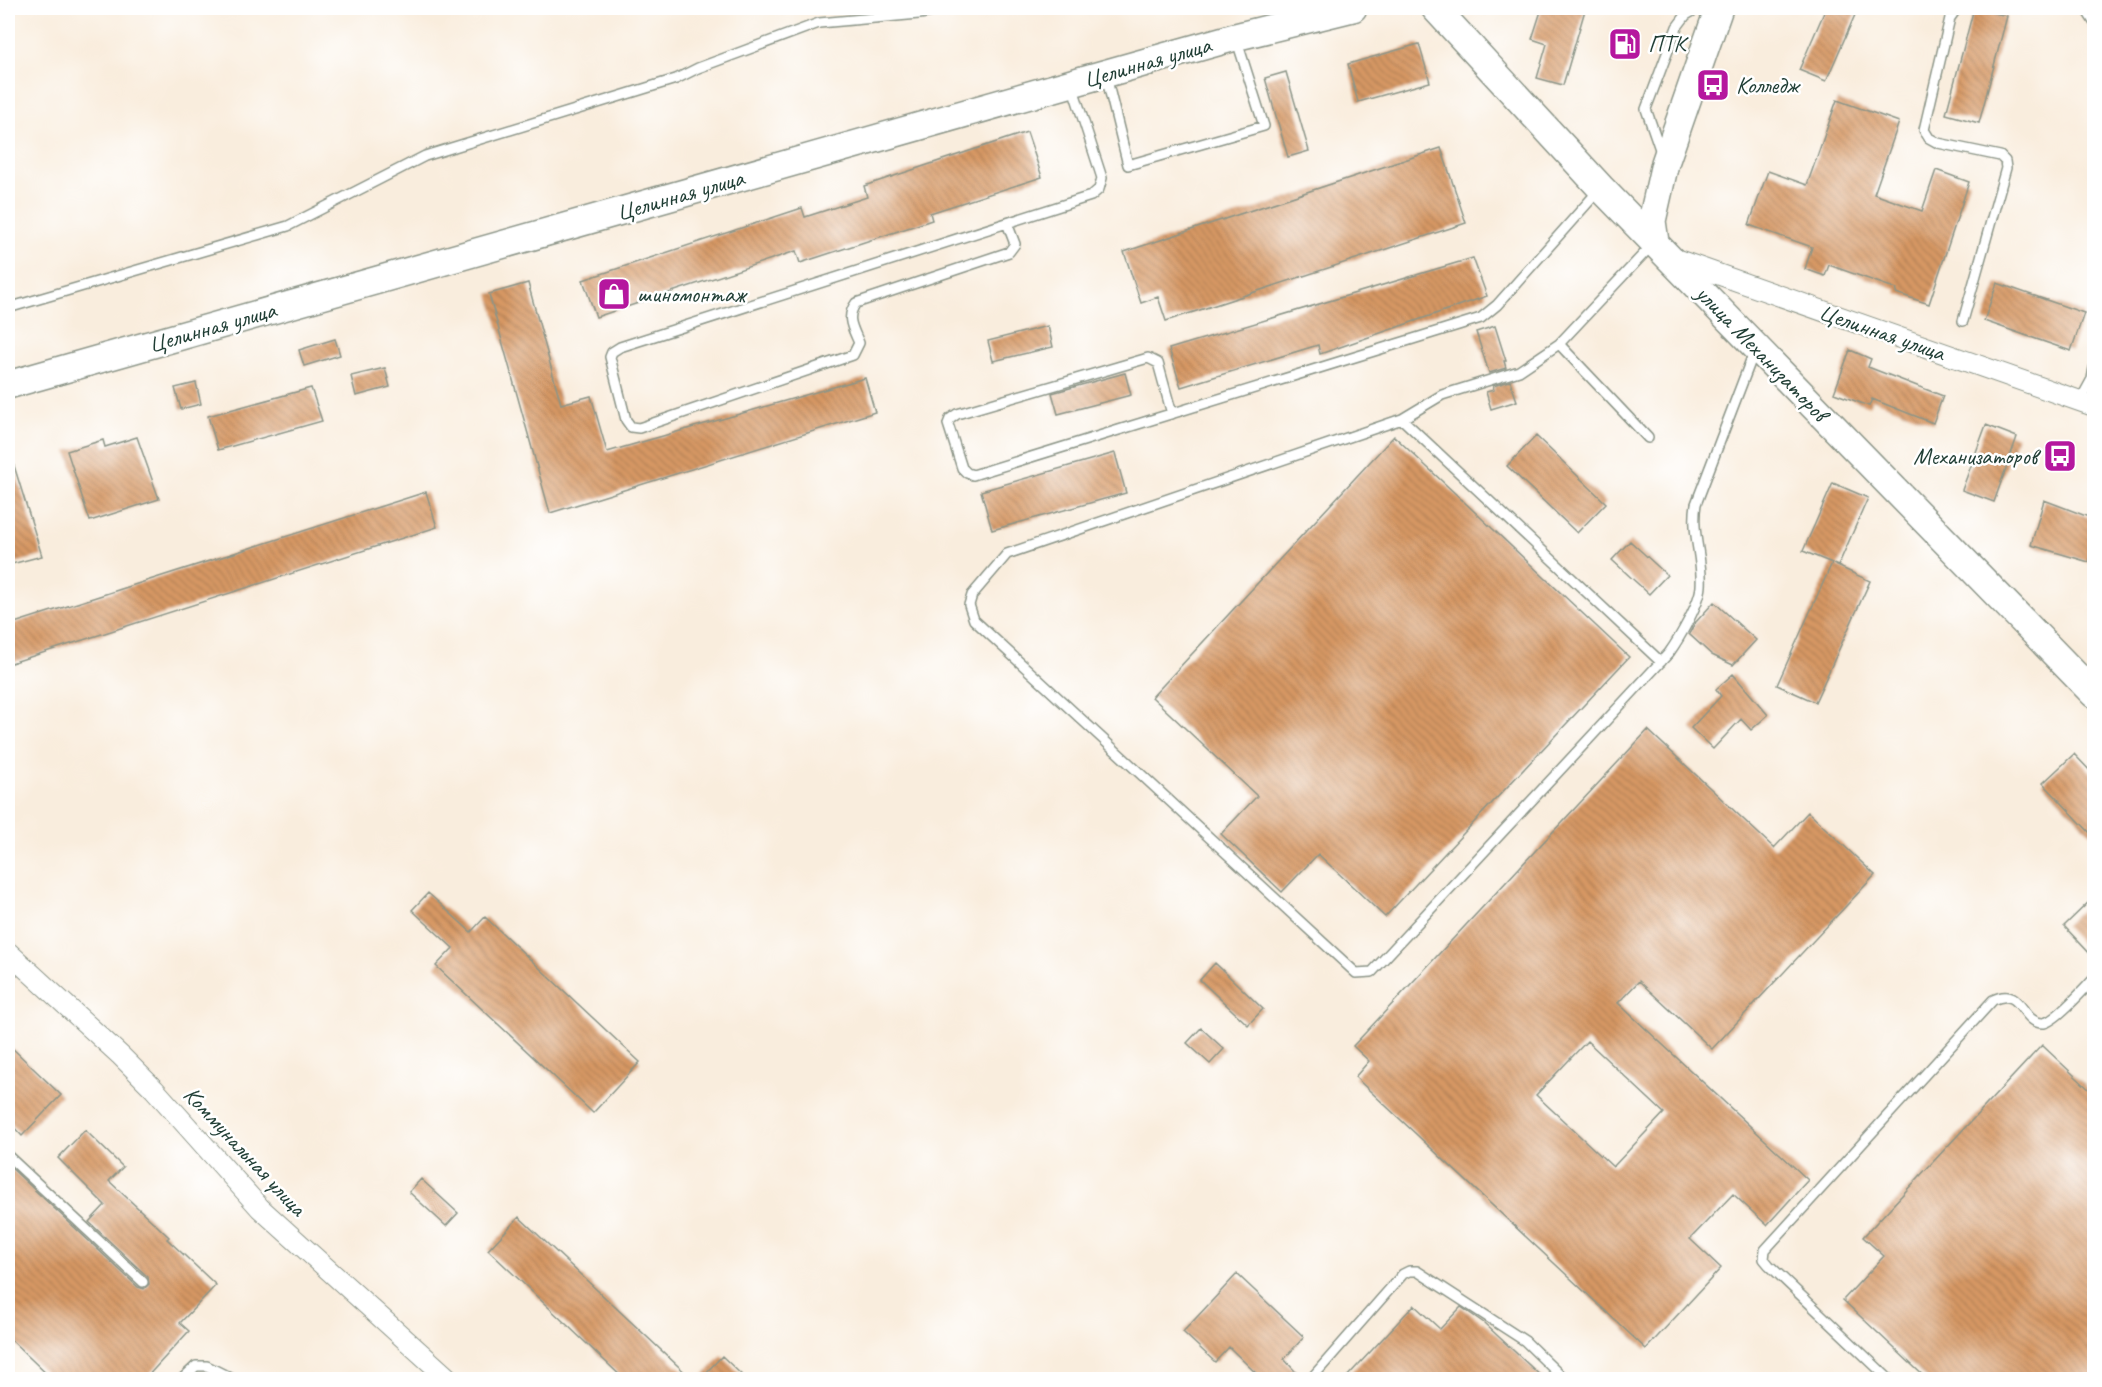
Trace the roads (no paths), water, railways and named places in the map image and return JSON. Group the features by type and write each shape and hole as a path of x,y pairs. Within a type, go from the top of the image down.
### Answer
{"main road":[{"name":"Целинная улица","path":"8,385 1235,37 1353,8"},
{"name":"улица Механизаторов","path":"1435,8 1601,188 2094,694"},
{"path":"1662,250 1652,221 1665,163 1719,8"}],"street":[{"name":"Целинная улица","path":"1662,250 2087,404"},
{"name":"Коммунальная улица","path":"8,952 138,1073 260,1208 450,1380"}],"lane":[{"path":"8,308 288,226 425,156 676,78 819,23 919,14 956,8"},
{"path":"1665,163 1646,109 1677,27 1686,15 1698,8"},
{"path":"1957,8 1950,18 1924,130 1929,138 1938,143 2000,156 2005,161 2006,168 1963,321"},
{"path":"2085,8 2094,22"},
{"path":"1105,74 1128,165 1264,126 1235,37"},
{"path":"1007,223 1015,244 1009,252 856,303 850,312 850,320 859,344 853,355 639,428 632,427 626,420 610,357 612,352 620,347 1091,196 1099,189 1102,178 1072,83"},
{"path":"1172,414 1158,363 1148,358 957,414 950,419 948,424 962,468 973,475 1172,414 1481,318 1497,305 1601,188"},
{"path":"1662,250 1559,344 1519,371 1442,395 1402,419 1007,554 972,595 969,605 970,614 1356,973 1372,972 1661,662 1681,636 1701,589 1693,520 1696,504 1756,347"},
{"path":"1559,344 1648,438"},
{"path":"2087,404 2094,368"},
{"path":"1402,419 1661,662"},
{"path":"1890,1380 1769,1265 1764,1259 1764,1250 1993,1000 2002,995 2010,996 2034,1021 2043,1023 2052,1019 2094,979"},
{"path":"8,1156 143,1282"},
{"path":"1310,1380 1403,1274 1409,1271 1418,1271 1525,1341 1565,1380"},
{"path":"181,1380 196,1366 207,1366 235,1380"}],"place":[{"name":"ПТК","path":"1625,44"},
{"name":"Колледж","path":"1713,85"},
{"name":"шиномонтаж","path":"614,294"},
{"name":"Механизаторов","path":"2060,456"}]}
